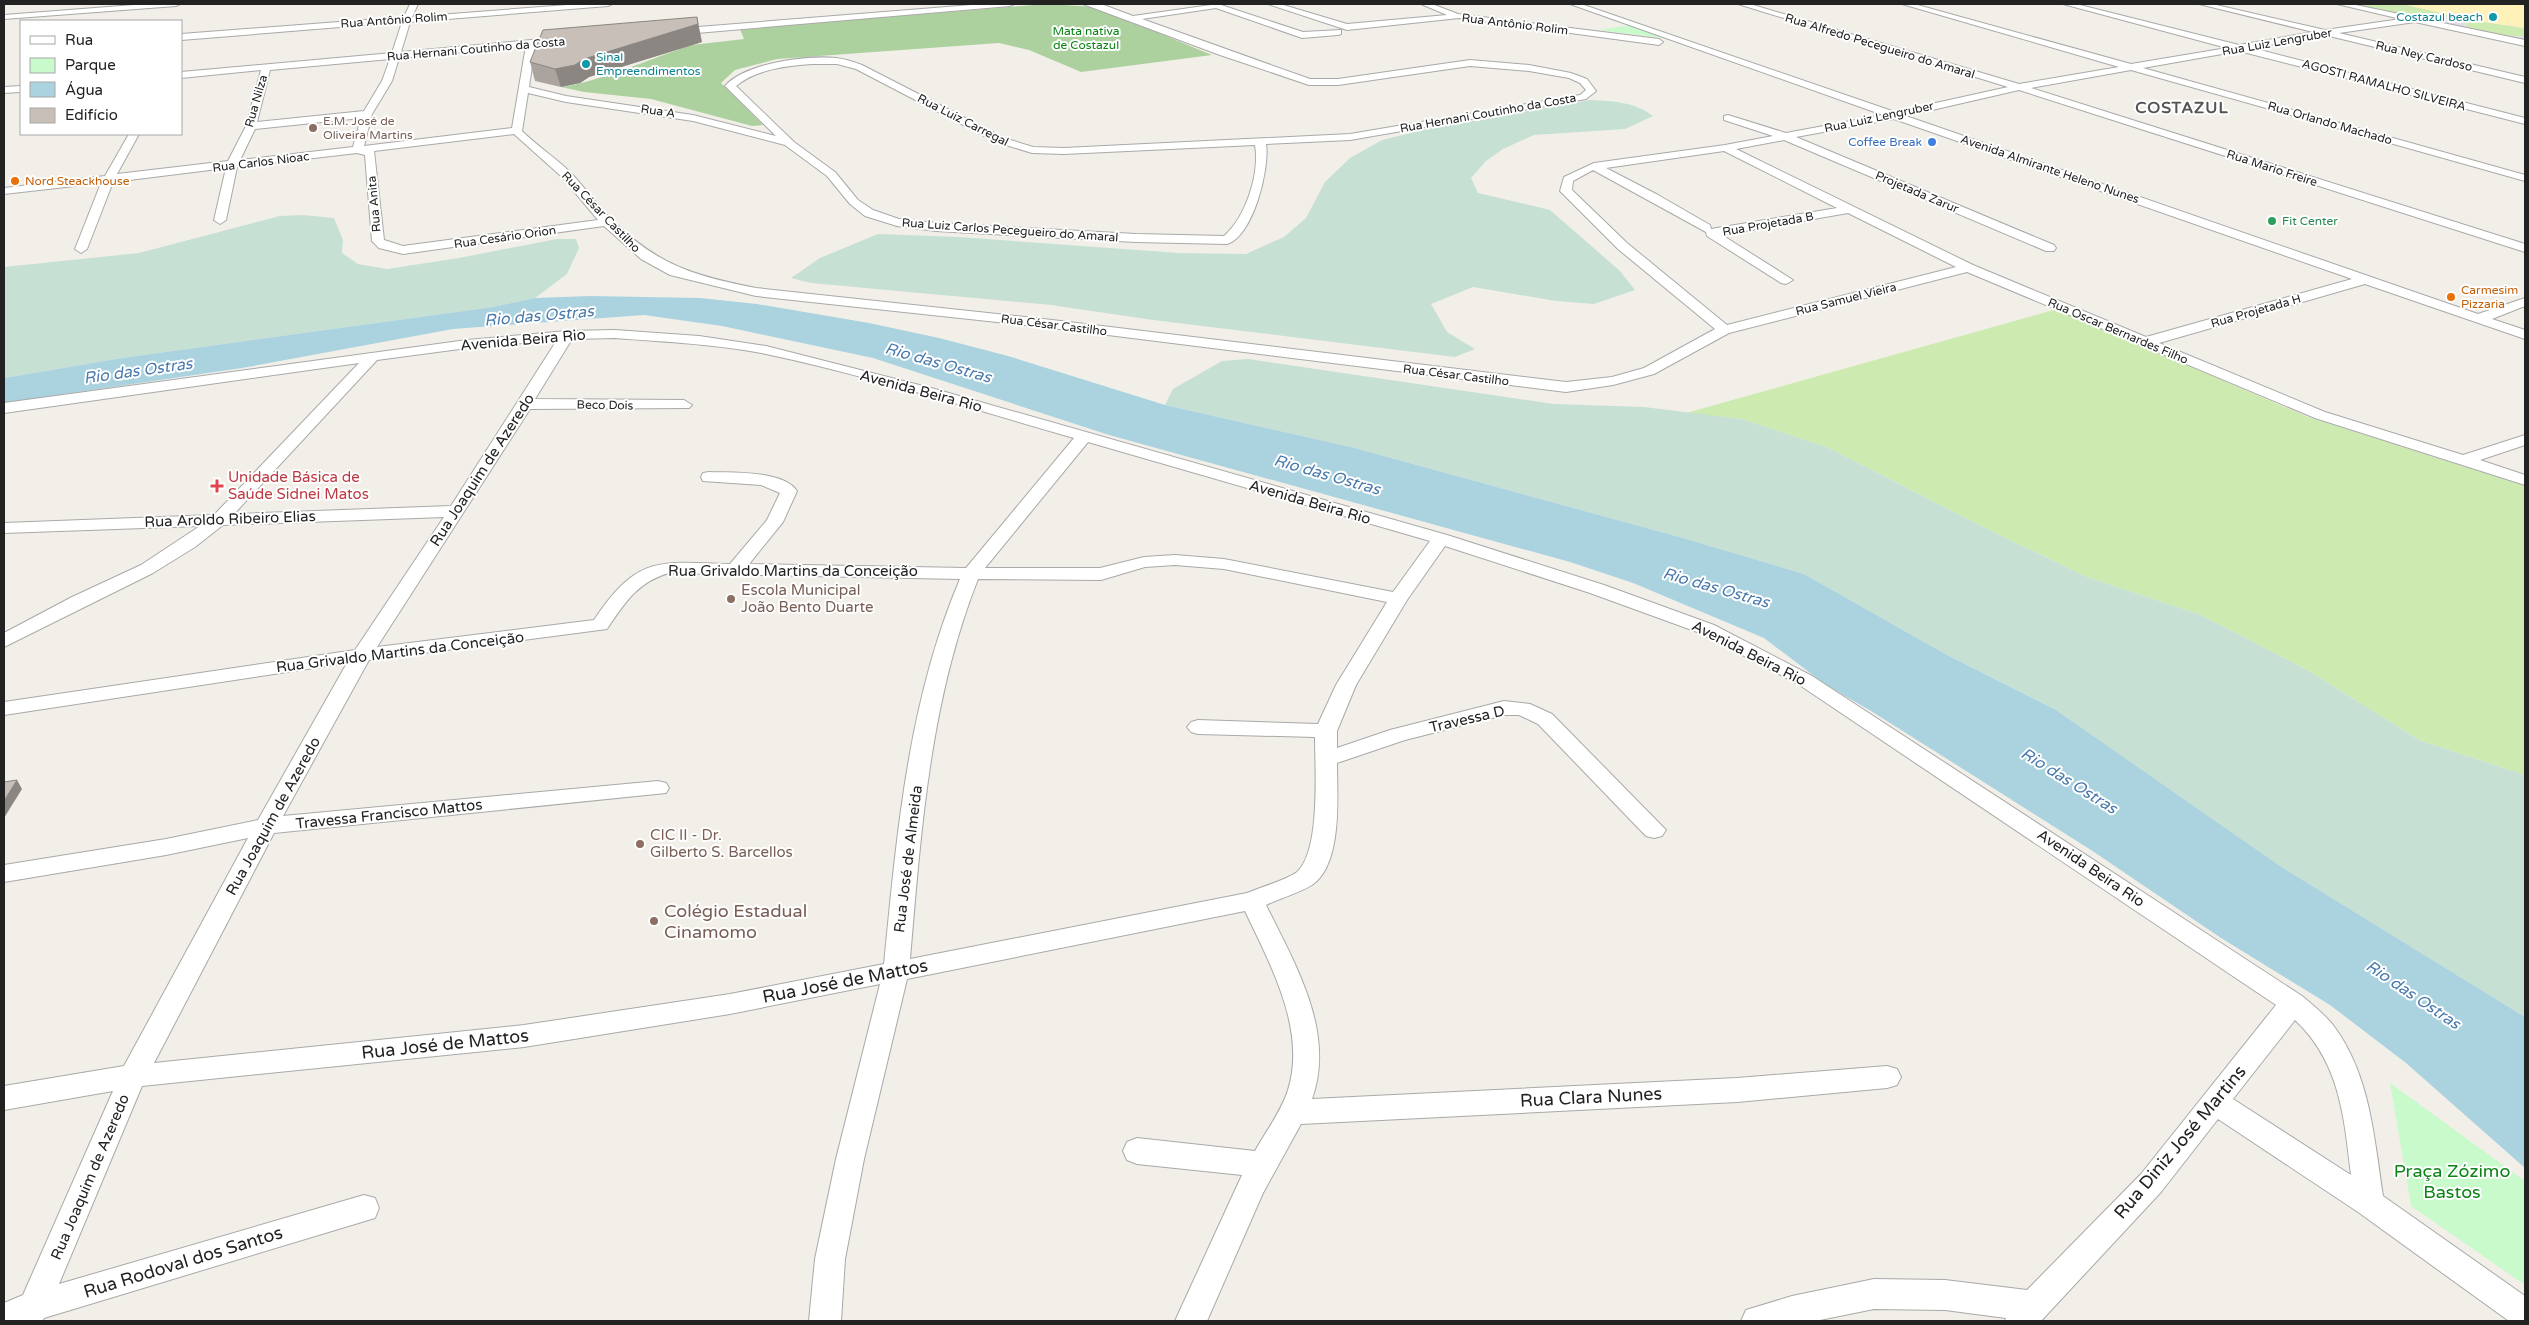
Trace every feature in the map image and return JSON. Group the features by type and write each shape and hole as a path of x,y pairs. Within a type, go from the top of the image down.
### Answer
{"street":[{"path":"4,11 115,4"},
{"path":"4,16 176,4"},
{"path":"172,15 181,4"},
{"path":"358,150 367,114 387,81 414,4"},
{"name":"Rua Antônio Rolim","path":"182,37 608,4"},
{"path":"668,32 1010,4"},
{"name":"Rua Hernani Coutinho da Costa","path":"1087,4 1110,9 1135,20 1309,82 1338,82 1470,63 1492,63 1571,76 1589,85 1591,91 1583,97 1350,137 1216,144"},
{"name":"Rua Antônio Rolim","path":"1272,4 1347,27 1459,16 1702,48"},
{"path":"1425,4 1459,16"},
{"path":"1578,5 1598,4"},
{"name":"Rua Alfredo Pecegueiro do Amaral","path":"1742,4 2019,87"},
{"name":"Rua Orlando Machado","path":"1906,4 2525,178"},
{"name":"AGOSTI RAMALHO SILVEIRA","path":"2067,4 2525,121"},
{"name":"Rua Ney Cardoso","path":"2203,4 2525,80"},
{"path":"2341,4 2525,44"},
{"path":"1135,20 1214,5 1302,35 1338,32"},
{"name":"Avenida Almirante Heleno Nunes","path":"1578,5 2525,335"},
{"path":"1110,9 1125,7"},
{"name":"Rua Luiz Lengruber","path":"1724,330 1618,244 1566,191 1568,179 1576,172 1594,166 1725,148 1897,115 2019,87 2324,33 2413,20"},
{"name":"Rua Hernani Coutinho da Costa","path":"182,75 550,42"},
{"path":"517,131 531,43"},
{"name":"Rua Luiz Carlos Pecegueiro do Amaral","path":"837,61 768,68 739,77 730,86 790,144 831,174 854,202 869,213 897,222 936,228 1221,241 1235,235 1253,196 1263,160 1260,142"},
{"name":"Rua Luiz Carregal","path":"837,61 859,67 1000,140 1022,148 1064,151 1216,144"},
{"name":"Rua Nilza","path":"220,220 232,165 251,126 266,68"},
{"name":"Rua Mario Freire","path":"2019,87 2525,248"},
{"path":"4,90 20,89"},
{"name":"Rua A","path":"524,89 570,101 682,115 743,129 790,144"},
{"path":"251,126 367,114"},
{"name":"Projetada Zarur","path":"1728,118 1784,136 2050,248"},
{"name":"Rua Carlos Nioac","path":"4,191 517,131"},
{"name":"Rua César Castilho","path":"517,131 529,144 566,175 607,222 645,256 675,272 756,292 1043,323 1566,387 1613,381 1649,372 1724,330"},
{"path":"81,248 108,180 133,135"},
{"name":"Rua Oscar Bernardes Filho","path":"1725,148 1968,268 2320,415 2525,480"},
{"name":"Rua Anita","path":"358,150 370,153 378,241 383,245 402,250"},
{"path":"1594,166 1654,197 1706,228"},
{"name":"Rua Projetada B","path":"1786,280 1711,233 1852,210"},
{"name":"Rua Cesário Orion","path":"402,250 607,222"},
{"name":"Rua Samuel Vieira","path":"1724,330 1968,268"},
{"name":"Rua Projetada H","path":"2145,342 2367,279"},
{"path":"2478,319 2525,302"},
{"name":"Avenida Beira Rio","path":"4,408 373,356 568,335 615,334 698,340 766,350 930,392 1441,539 1597,589 1707,629 1805,680 2293,1003 2324,1032 2340,1058 2353,1098 2369,1203"},
{"name":"Rua Joaquim de Azeredo","path":"29,1314 133,1076 266,826 362,655 568,335"},
{"path":"4,641 79,601 147,569 189,543 220,519 373,356"},
{"name":"Beco Dois","path":"525,404 684,405"},
{"name":"Rua José de Almeida","path":"824,1321 830,1259 850,1159 896,971 908,841 927,714 953,618 972,572 1084,437"},
{"path":"2462,461 2525,440"},
{"path":"709,477 762,481 781,485 788,491 786,501 780,512 736,568"},
{"name":"Rua Aroldo Ribeiro Elias","path":"4,528 456,511"},
{"name":"Rua José de Mattos","path":"4,1098 133,1076 524,1036 730,1004 1252,901 1305,878 1316,863 1326,830 1326,731 1346,685 1398,599 1441,539"},
{"name":"Rua Grivaldo Martins da Conceição","path":"4,708 362,655 600,625 632,582 648,572 668,568 972,572 1049,575 1101,574 1144,562 1175,560 1224,564 1398,599"},
{"name":"Travessa D","path":"1326,759 1463,717 1504,708 1523,710 1545,719 1654,830"},
{"path":"1198,727 1326,731"},
{"name":"Travessa Francisco Mattos","path":"4,873 166,847 266,826 658,788"},
{"path":"1191,1321 1262,1164 1294,1112 1306,1076 1305,1042 1295,993 1252,901"},
{"name":"Rua Diniz José Martins","path":"2027,1314 2151,1183 2293,1003"},
{"name":"Rua Clara Nunes","path":"1294,1112 1736,1090 1887,1077"},
{"path":"2216,1103 2369,1203 2525,1314"},
{"path":"1137,1151 1262,1164"},
{"name":"Rua Rodoval dos Santos","path":"4,1319 29,1314 364,1208"},
{"path":"1756,1321 1792,1311 1874,1294 1945,1295 2027,1314"}],"green space":[{"name":"Mata nativa de Costazul","path":"1047,4 1096,7 1212,55 1081,72 1029,50 999,43 777,59 735,70 721,83 763,125 752,126 651,99 584,92 561,87 605,76 678,50 683,46 744,39 740,29"},
{"path":"2355,4 2402,4 2478,21 2525,28 2525,37 2492,34 2467,27 2464,21 2452,17 2402,14"},
{"path":"1631,25 1673,39 1599,30"},
{"path":"1590,100 1631,105 1653,116 1625,129 1534,135 1503,149 1486,161 1471,178 1478,193 1550,210 1620,271 1635,290 1594,304 1556,301 1473,287 1431,304 1447,332 1475,349 1455,357 1153,320 1051,305 811,283 791,278 820,258 878,234 959,237 1179,253 1246,254 1284,237 1306,218 1325,182 1350,158 1382,140 1423,130"},
{"path":"302,215 334,218 343,240 342,253 358,264 387,269 459,258 557,239 576,239 579,248 567,274 535,298 493,307 122,358 4,378 4,267 139,253 280,216"},
{"path":"2057,309 2308,417 2525,486 2525,775 2419,740 2309,671 2201,615 2087,577 1989,530 1829,448 1742,419 1686,413"},
{"path":"1248,359 1554,404 1644,407 1742,419 1829,448 1989,530 2087,577 2201,615 2309,671 2419,740 2525,775 2525,1017 2283,868 2056,710 1947,655 1804,574 1683,538 1351,447 1165,405 1173,389 1222,361"},
{"name":"Praça Zózimo Bastos","path":"2390,1083 2525,1181 2525,1285 2411,1206"}],"sand":[{"name":"Costazul beach","path":"2402,4 2525,4 2525,28 2478,21"}],"shaded area":[{"path":"2351,4 2402,14 2452,17 2465,21 2465,25 2469,28 2493,34 2525,37 2525,41"}],"water":[{"name":"Rio das Ostras","path":"590,296 700,298 757,304 869,323 939,338 1008,356 1165,405 1351,447 1683,538 1804,574 1947,655 2056,710 2283,868 2525,1017 2525,1168 2406,1063 2330,1005 2221,938 2091,850 1871,711 1826,685 1764,638 1633,583 1570,562 1109,435 873,358 722,326 644,315 453,329 242,368 4,403 4,378 122,358 493,307 535,298"}],"building":[{"path":"697,17 698,24 584,59 575,65 555,69 530,62 543,30"},
{"path":"17,780 4,801 4,782"}],"place":[{"name":"Costazul beach","path":"2493,17"},
{"name":"Sinal Empreendimentos","path":"586,64"},
{"name":"E.M. José de Oliveira Martins","path":"313,128"},
{"name":"Coffee Break","path":"1932,142"},
{"name":"Nord Steackhouse","path":"15,181"},
{"name":"Fit Center","path":"2272,221"},
{"name":"Carmesim Pizzaria","path":"2451,297"},
{"name":"Unidade Básica de Saúde Sidnei Matos","path":"217,486"},
{"name":"Escola Municipal João Bento Duarte","path":"731,599"},
{"name":"CIC II - Dr. Gilberto S. Barcellos","path":"640,844"},
{"name":"Colégio Estadual Cinamomo","path":"654,921"}],"district":[{"name":"COSTAZUL","path":"2182,108"}]}
